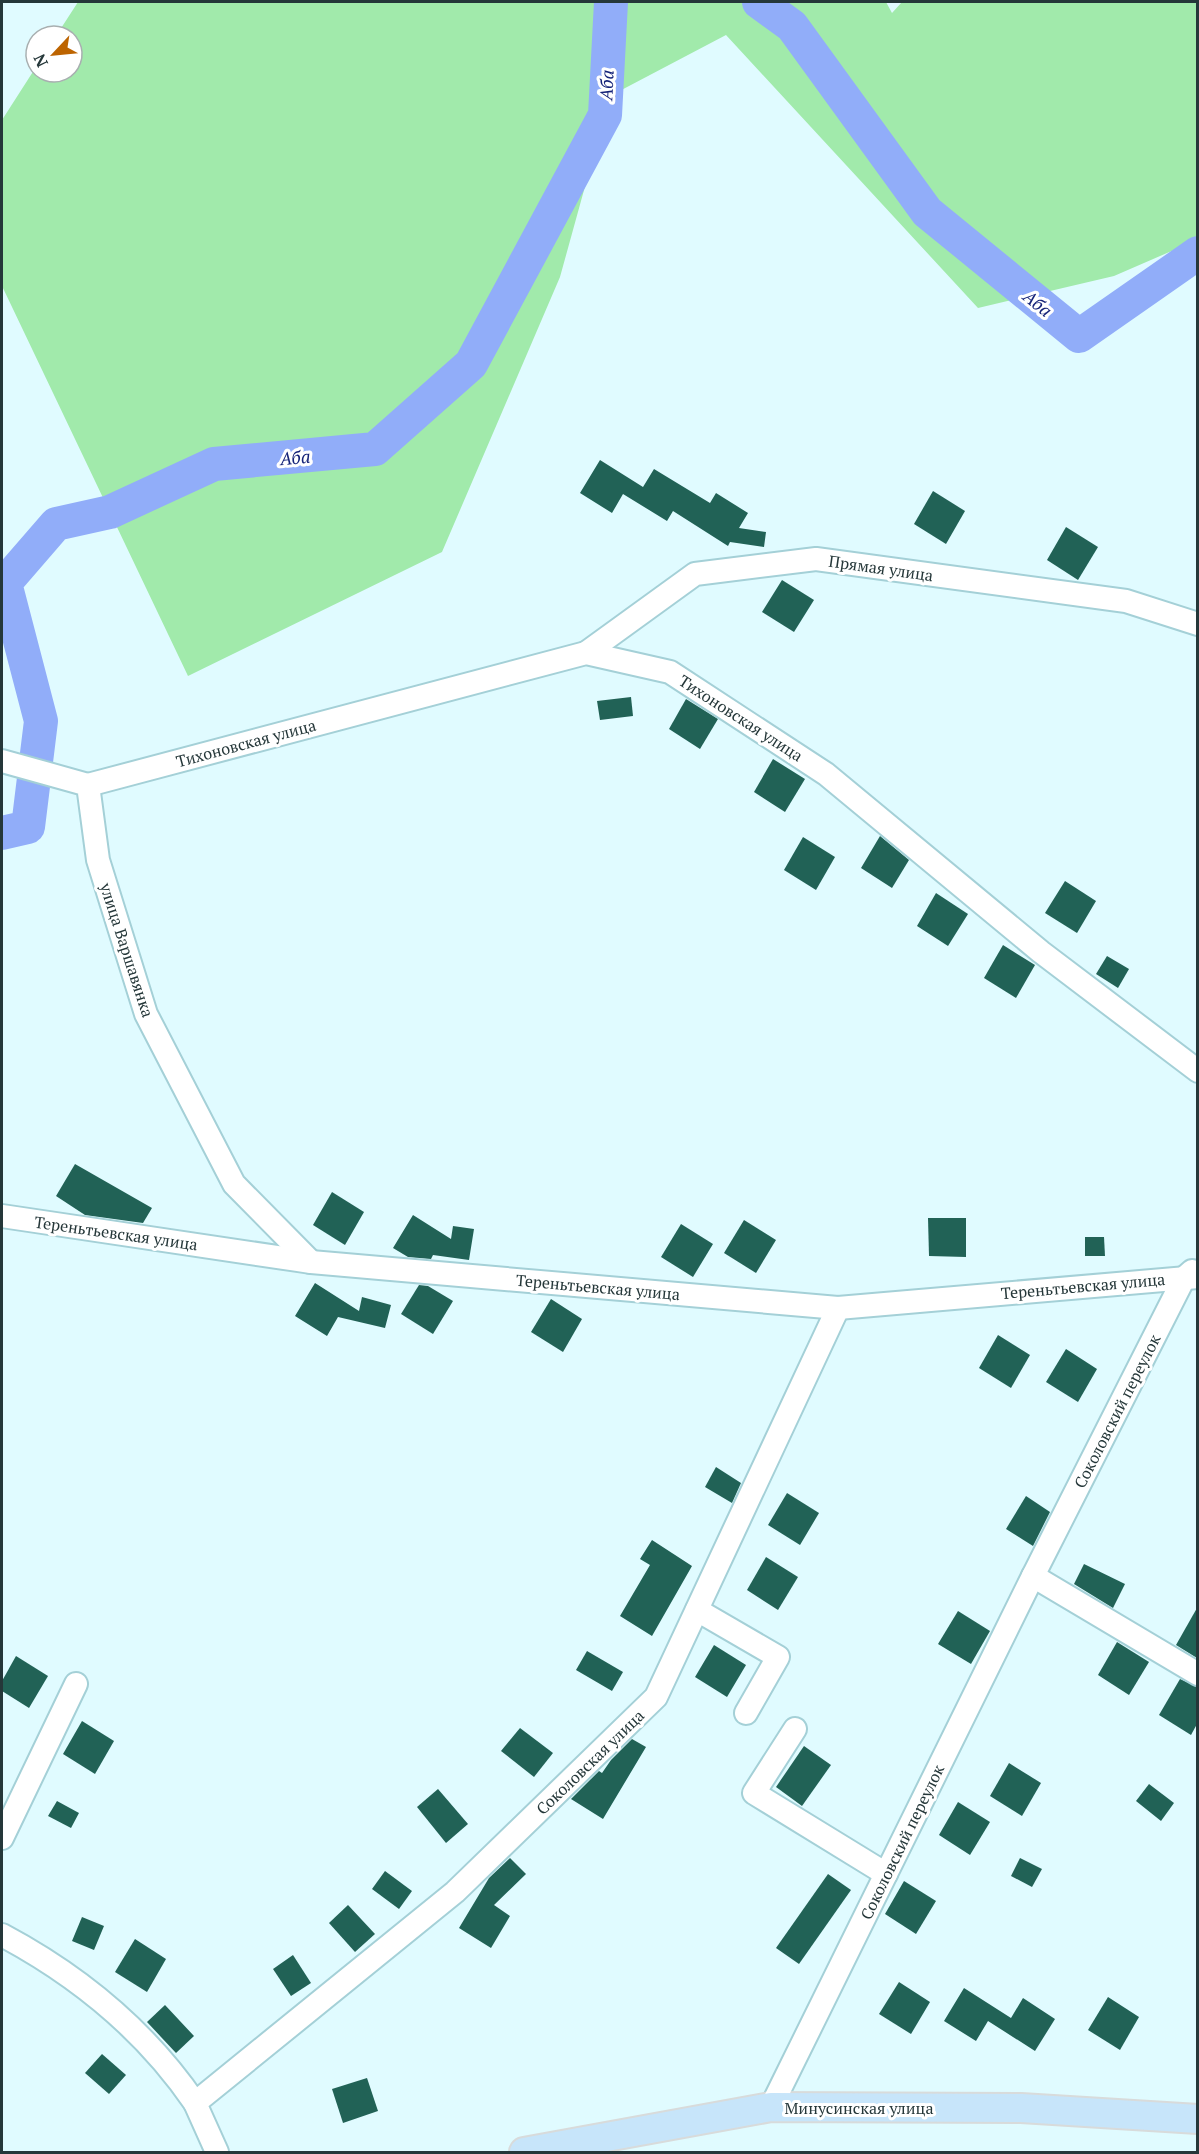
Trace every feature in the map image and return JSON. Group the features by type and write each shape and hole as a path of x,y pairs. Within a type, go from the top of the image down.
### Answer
{"main road":[{"name":"Минусинская улица","path":"524,2152 771,2108 1021,2108 1197,2119"}],"street":[{"name":"Прямая улица","path":"586,652 695,574 816,559 1126,601 1197,624"},
{"name":"Тихоновская улица","path":"88,785 586,652 670,672 826,774 1041,952 1197,1071"},
{"path":"2,761 88,785"},
{"name":"улица Варшавянка","path":"88,785 98,860 146,1014 234,1184 311,1262"},
{"name":"Тереньтьевская улица","path":"2,1216 311,1262 838,1308 1193,1273"},
{"name":"Соколовский переулок","path":"771,2108 1033,1576 1193,1273"},
{"name":"Соколовская улица","path":"195,2103 455,1892 656,1697 838,1308"},
{"path":"1033,1576 1197,1674"},
{"path":"697,1610 778,1657 746,1713"},
{"path":"2,1838 76,1684"},
{"path":"795,1729 754,1793 886,1874"},
{"path":"2,1935 43,1957 91,1992 168,2067 195,2103 217,2152"}],"green space":[{"path":"78,2 886,2 892,13 902,2 1197,2 1197,240 1114,276 978,308 726,35 610,96 560,277 442,552 188,676 2,286 2,120 25,84 84,84 84,24 64,24"}],"building":[{"path":"600,460 643,487 654,469 710,503 716,493 748,513 739,528 766,532 764,547 730,542 728,546 673,511 667,521 623,494 612,513 580,493"},
{"path":"933,491 965,511 946,544 914,524"},
{"path":"1066,527 1098,547 1078,580 1047,560"},
{"path":"782,580 814,600 794,632 762,612"},
{"path":"631,697 633,716 600,720 597,701"},
{"path":"686,699 718,719 700,749 669,729"},
{"path":"773,759 805,779 785,812 754,792"},
{"path":"880,836 909,860 892,888 861,868"},
{"path":"803,837 835,857 816,890 784,870"},
{"path":"1065,881 1096,901 1077,933 1045,913"},
{"path":"936,893 968,914 948,946 917,926"},
{"path":"1003,945 1035,965 1016,998 984,978"},
{"path":"1107,956 1129,969 1118,988 1096,974"},
{"path":"75,1164 152,1208 143,1223 85,1215 56,1196"},
{"path":"332,1192 364,1212 345,1245 313,1225"},
{"path":"413,1215 451,1239 453,1226 474,1229 469,1260 433,1255 431,1259 408,1257 393,1248"},
{"path":"928,1218 966,1218 966,1257 929,1256"},
{"path":"744,1220 776,1240 756,1273 724,1253"},
{"path":"681,1224 713,1244 693,1277 661,1257"},
{"path":"1085,1237 1104,1237 1105,1256 1085,1256"},
{"path":"315,1283 359,1311 362,1297 391,1305 385,1328 338,1317 327,1336 295,1316"},
{"path":"419,1285 428,1286 453,1301 433,1334 401,1314"},
{"path":"551,1299 582,1319 563,1352 531,1332"},
{"path":"998,1335 1030,1355 1011,1388 979,1368"},
{"path":"1066,1349 1097,1369 1078,1402 1046,1382"},
{"path":"716,1467 741,1483 732,1503 705,1487"},
{"path":"787,1493 819,1513 800,1545 768,1525"},
{"path":"1026,1496 1050,1512 1033,1546 1006,1529"},
{"path":"652,1540 692,1566 652,1636 620,1616 650,1565 640,1559"},
{"path":"766,1557 798,1577 778,1610 747,1590"},
{"path":"1084,1564 1125,1584 1113,1608 1074,1584"},
{"path":"1197,1608 1197,1658 1176,1645"},
{"path":"958,1611 990,1631 971,1664 938,1644"},
{"path":"1117,1642 1149,1662 1129,1695 1098,1675"},
{"path":"714,1645 746,1665 727,1697 695,1677"},
{"path":"587,1651 623,1672 612,1691 576,1670"},
{"path":"16,1656 48,1676 29,1708 2,1691 2,1681"},
{"path":"1180,1679 1197,1687 1197,1724 1191,1735 1159,1715"},
{"path":"82,1721 114,1741 95,1774 63,1754"},
{"path":"520,1728 553,1753 534,1777 501,1751"},
{"path":"632,1739 646,1747 603,1819 571,1799 599,1771 602,1773 611,1760"},
{"path":"804,1746 831,1765 802,1806 776,1787"},
{"path":"1009,1763 1041,1783 1022,1816 990,1796"},
{"path":"1149,1784 1174,1803 1161,1821 1136,1801"},
{"path":"438,1789 468,1824 446,1843 417,1807"},
{"path":"57,1801 79,1813 71,1828 48,1816"},
{"path":"958,1802 990,1822 970,1855 939,1835"},
{"path":"510,1858 526,1874 494,1905 510,1916 491,1948 459,1928 489,1878"},
{"path":"1020,1858 1042,1869 1032,1887 1011,1876"},
{"path":"385,1871 412,1891 399,1909 372,1889"},
{"path":"828,1874 851,1890 799,1964 776,1948"},
{"path":"904,1881 936,1901 916,1934 885,1914"},
{"path":"348,1905 375,1934 355,1952 329,1923"},
{"path":"82,1917 104,1926 94,1950 72,1941"},
{"path":"135,1939 166,1959 147,1992 115,1972"},
{"path":"293,1955 311,1983 291,1996 273,1969"},
{"path":"899,1982 930,2002 911,2034 879,2014"},
{"path":"964,1988 1011,2018 1023,1998 1055,2019 1035,2051 988,2021 976,2041 944,2021"},
{"path":"1108,1997 1139,2017 1120,2050 1088,2030"},
{"path":"165,2005 194,2036 176,2053 147,2022"},
{"path":"102,2054 126,2075 109,2094 85,2073"},
{"path":"367,2078 378,2111 343,2123 332,2089"}],"waterway":[{"name":"Аба","path":"2,833 28,827 41,721 5,583 56,524 110,512 214,464 375,449 471,364 605,115 611,2"},
{"name":"Аба","path":"759,2 792,26 927,212 1079,336 1198,253"}]}
